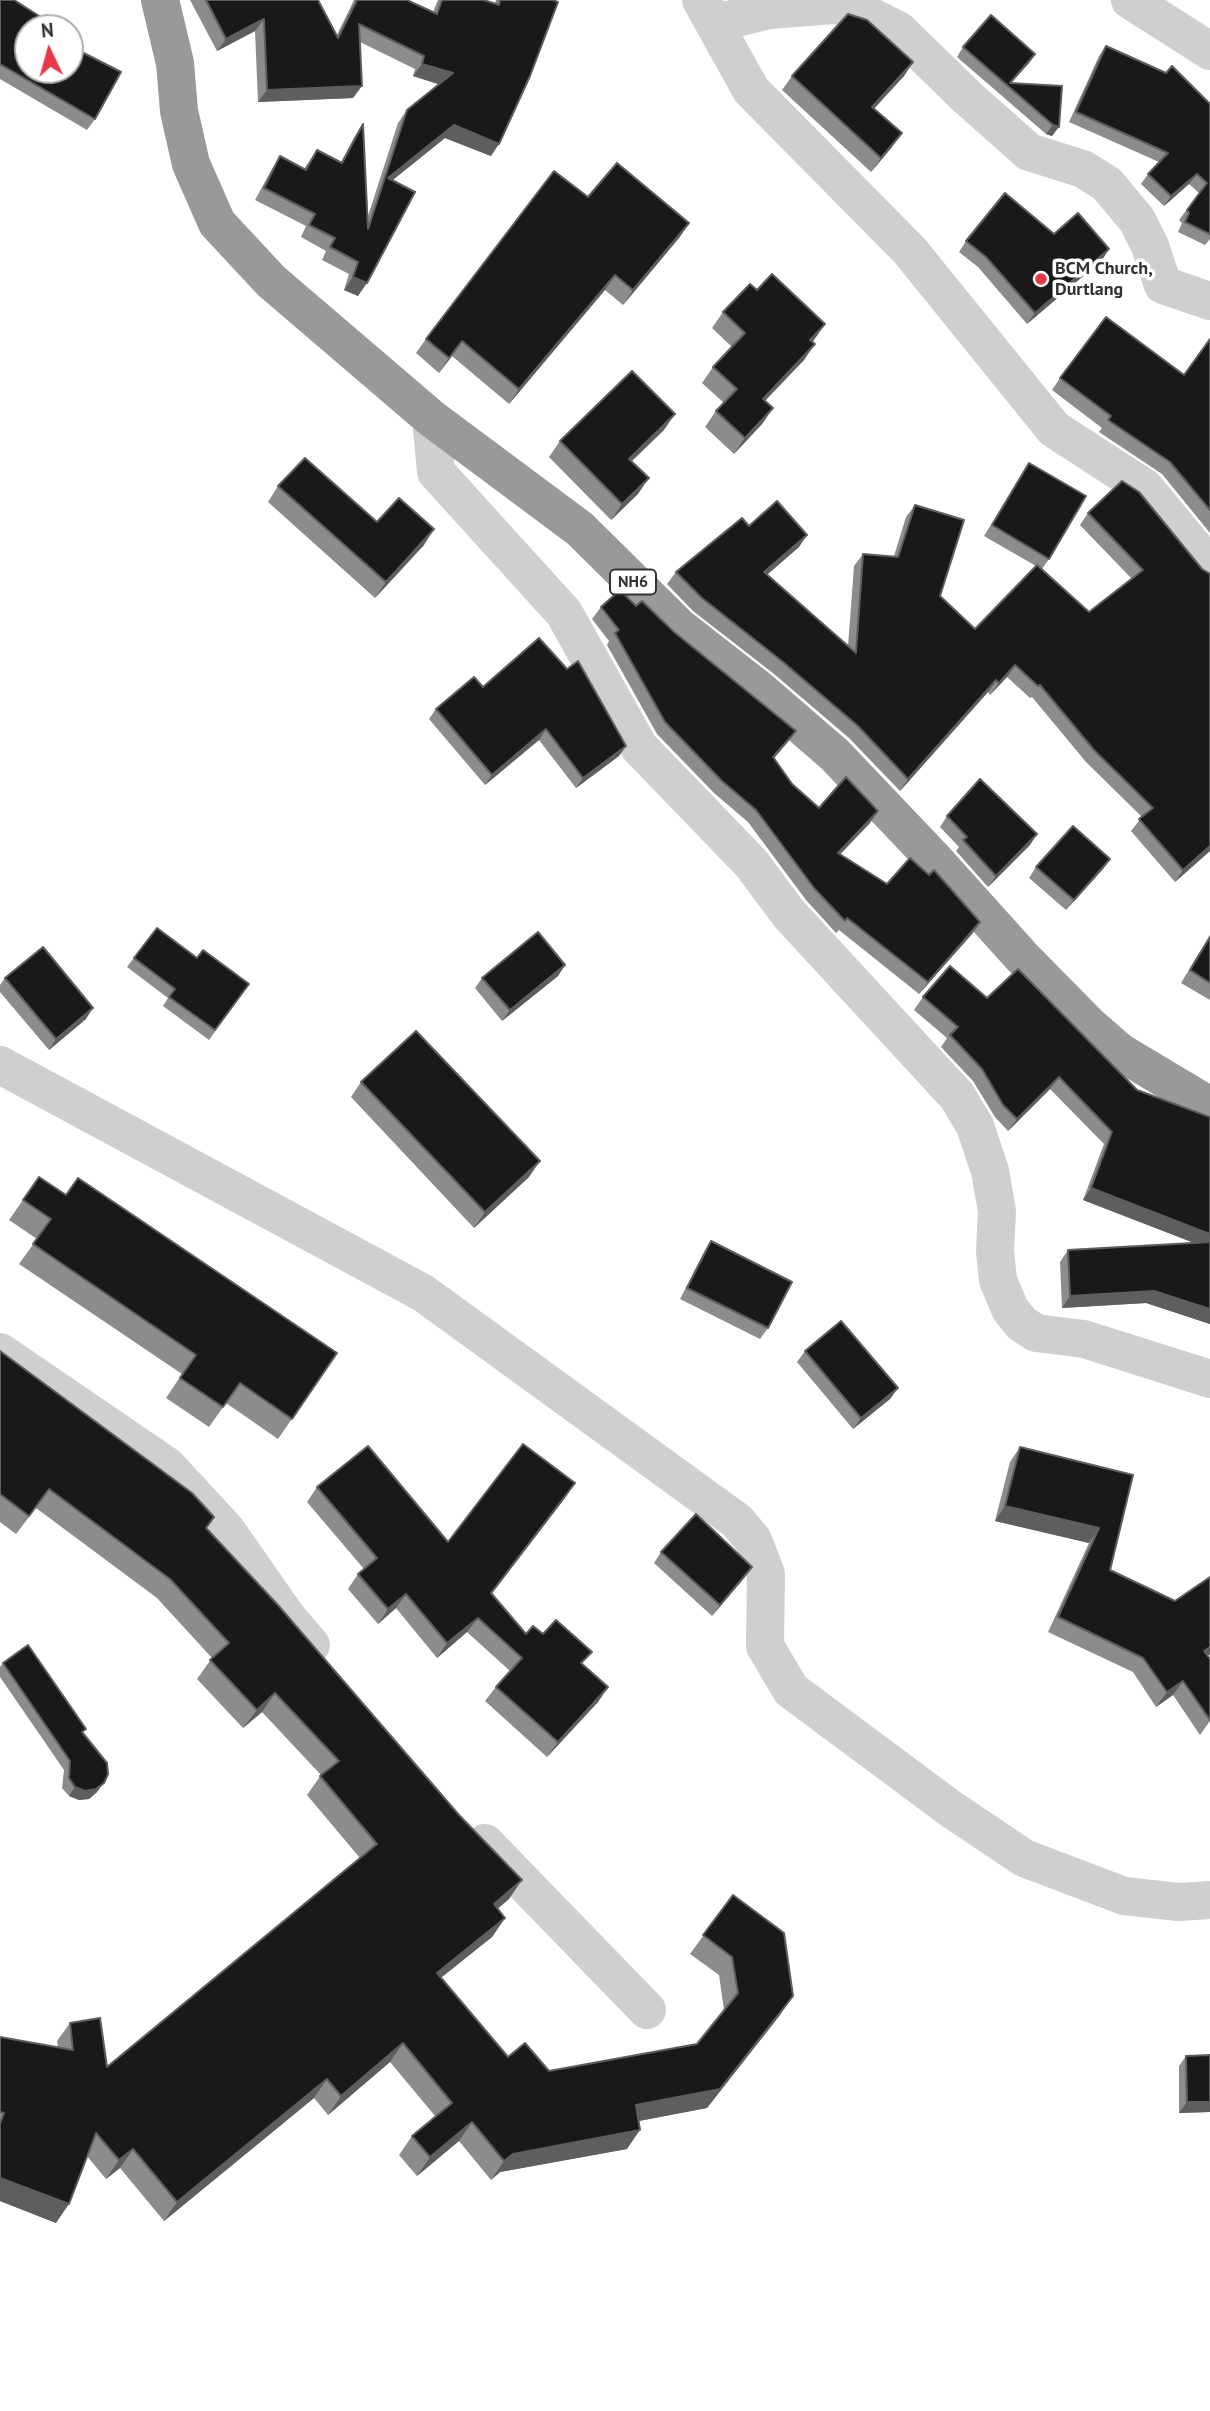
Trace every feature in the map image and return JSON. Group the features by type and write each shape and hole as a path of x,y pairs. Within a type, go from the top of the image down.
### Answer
{"highway":[{"name":"NH6","path":"160,0 175,63 179,111 191,164 217,223 271,281 432,418 580,529 680,627 761,691 835,755 1022,957 1089,1025 1120,1052 1210,1106"}],"street":[{"path":"1130,0 1210,51"},
{"path":"1210,301 1163,285 1150,246 1137,220 1107,184 1071,164 1029,152 898,30 858,10 834,5 709,12 751,90 910,251 1054,429 1144,488 1210,567"},
{"path":"432,418 436,472 564,612 639,747 751,863 789,914 957,1096 975,1126 990,1171 997,1211 995,1251 998,1280 1010,1309 1021,1323 1036,1333 1084,1339 1210,1379"},
{"path":"0,1065 423,1293 737,1521 753,1540 766,1574 765,1646 792,1690 951,1809 1024,1858 1124,1896 1179,1902 1210,1900"},
{"path":"0,1352 167,1466 227,1531 287,1617 331,1668"},
{"path":"462,1819 647,2010"}],"building":[{"path":"0,0 14,0 36,14 14,14 14,72 0,64"},
{"path":"206,0 318,0 338,38 357,0 407,0 437,14 442,0 484,0 499,5 500,0 558,2 530,76 499,144 454,125 388,178 415,192 367,283 353,277 358,262 330,247 335,238 309,225 315,214 264,188 280,156 306,170 317,150 342,163 363,124 368,229 407,110 453,73 422,64 424,56 359,24 362,86 267,90 264,19 226,39"},
{"path":"848,14 867,20 913,62 872,107 902,133 881,158 792,76"},
{"path":"991,15 1035,54 1010,83 1062,86 1059,127 1053,125 963,47"},
{"path":"1106,46 1166,73 1172,66 1210,104 1210,234 1185,222 1189,213 1187,210 1207,183 1197,174 1171,196 1148,174 1168,153 1076,112"},
{"path":"84,53 121,72 95,119 35,84 84,84"},
{"path":"617,163 689,223 633,290 615,275 519,389 462,341 449,358 426,339 554,171 588,197"},
{"path":"1005,193 1054,234 1078,213 1109,249 1035,313 986,257 966,241"},
{"path":"772,274 825,324 810,340 815,344 763,399 773,408 745,438 716,411 737,389 713,367 745,333 723,312 750,284 757,290"},
{"path":"1106,317 1184,375 1210,339 1210,510 1170,462 1108,420 1111,416 1060,378"},
{"path":"632,371 675,414 629,459 649,478 622,504 560,441"},
{"path":"305,458 377,522 399,498 434,529 386,582 278,486"},
{"path":"1029,463 1086,496 1049,559 992,525"},
{"path":"1122,481 1139,492 1202,569 1210,574 1210,846 1183,870 1139,819 1153,808 1094,750 1040,685 1015,665 999,683 996,680 908,779 858,726 702,598 676,572 742,518 749,526 777,501 807,535 764,572 856,653 863,554 898,557 915,505 964,520 940,596 975,629 1037,565 1089,612 1143,570 1088,513"},
{"path":"620,590 636,606 642,601 674,632 796,731 773,757 792,784 819,808 846,777 878,811 838,853 887,884 910,858 929,875 934,870 980,922 928,982 847,918 845,921 814,888 756,810 722,781 665,722 615,633 619,630 601,607"},
{"path":"539,638 567,669 578,661 626,746 583,778 546,729 492,775 436,709 474,677 483,687"},
{"path":"980,779 1037,834 996,876 963,840 967,837 947,816"},
{"path":"1073,826 1110,859 1074,900 1036,867"},
{"path":"157,928 197,958 203,950 249,984 215,1030 169,997 175,989 134,958"},
{"path":"538,932 565,965 510,1010 482,978"},
{"path":"1210,937 1210,983 1190,970"},
{"path":"43,947 93,1008 56,1039 5,978"},
{"path":"950,966 987,998 1018,969 1137,1090 1210,1117 1210,1234 1091,1188 1112,1132 1059,1077 1017,1119 1003,1105 982,1069 950,1035 958,1027 923,997"},
{"path":"416,1031 540,1161 485,1212 361,1082"},
{"path":"39,1177 66,1195 78,1178 337,1353 292,1419 240,1383 223,1407 180,1378 196,1355 33,1244 51,1219 23,1200"},
{"path":"711,1241 792,1282 768,1328 687,1288"},
{"path":"1210,1242 1210,1309 1154,1291 1070,1296 1068,1250"},
{"path":"841,1321 898,1388 861,1418 805,1351"},
{"path":"0,1351 192,1493 214,1517 206,1528 277,1604 459,1815 522,1880 494,1904 505,1918 437,1973 508,2057 525,2043 549,2071 697,2044 738,1993 732,1957 703,1935 733,1895 784,1933 793,1996 720,2089 636,2105 640,2130 513,2154 504,2161 472,2122 430,2157 412,2136 452,2103 403,2043 341,2096 327,2079 177,2202 133,2149 119,2160 96,2133 69,2204 0,2178 0,2124 4,2113 0,2112 0,2037 73,2050 70,2023 100,2018 107,2067 377,1844 320,1776 339,1761 275,1693 257,1710 210,1660 229,1643 170,1579 49,1489 29,1516 0,1494"},
{"path":"523,1444 575,1483 491,1593 526,1634 533,1626 543,1634 556,1620 592,1652 581,1663 608,1687 558,1742 496,1687 522,1658 478,1618 447,1643 406,1594 388,1609 358,1574 377,1558 317,1487 368,1446 448,1542"},
{"path":"1020,1447 1133,1475 1110,1570 1175,1601 1210,1577 1210,1647 1204,1651 1210,1659 1210,1720 1183,1681 1167,1692 1143,1658 1058,1617 1099,1528 1005,1506"},
{"path":"696,1514 752,1567 720,1605 661,1552"},
{"path":"28,1645 86,1729 82,1732 107,1763 108,1774 104,1783 96,1789 85,1791 75,1787 69,1778 70,1761 3,1663"},
{"path":"1210,2055 1210,2102 1187,2102 1186,2056"}],"place":[{"name":"BCM Church, Durtlang","path":"1041,279"}]}
